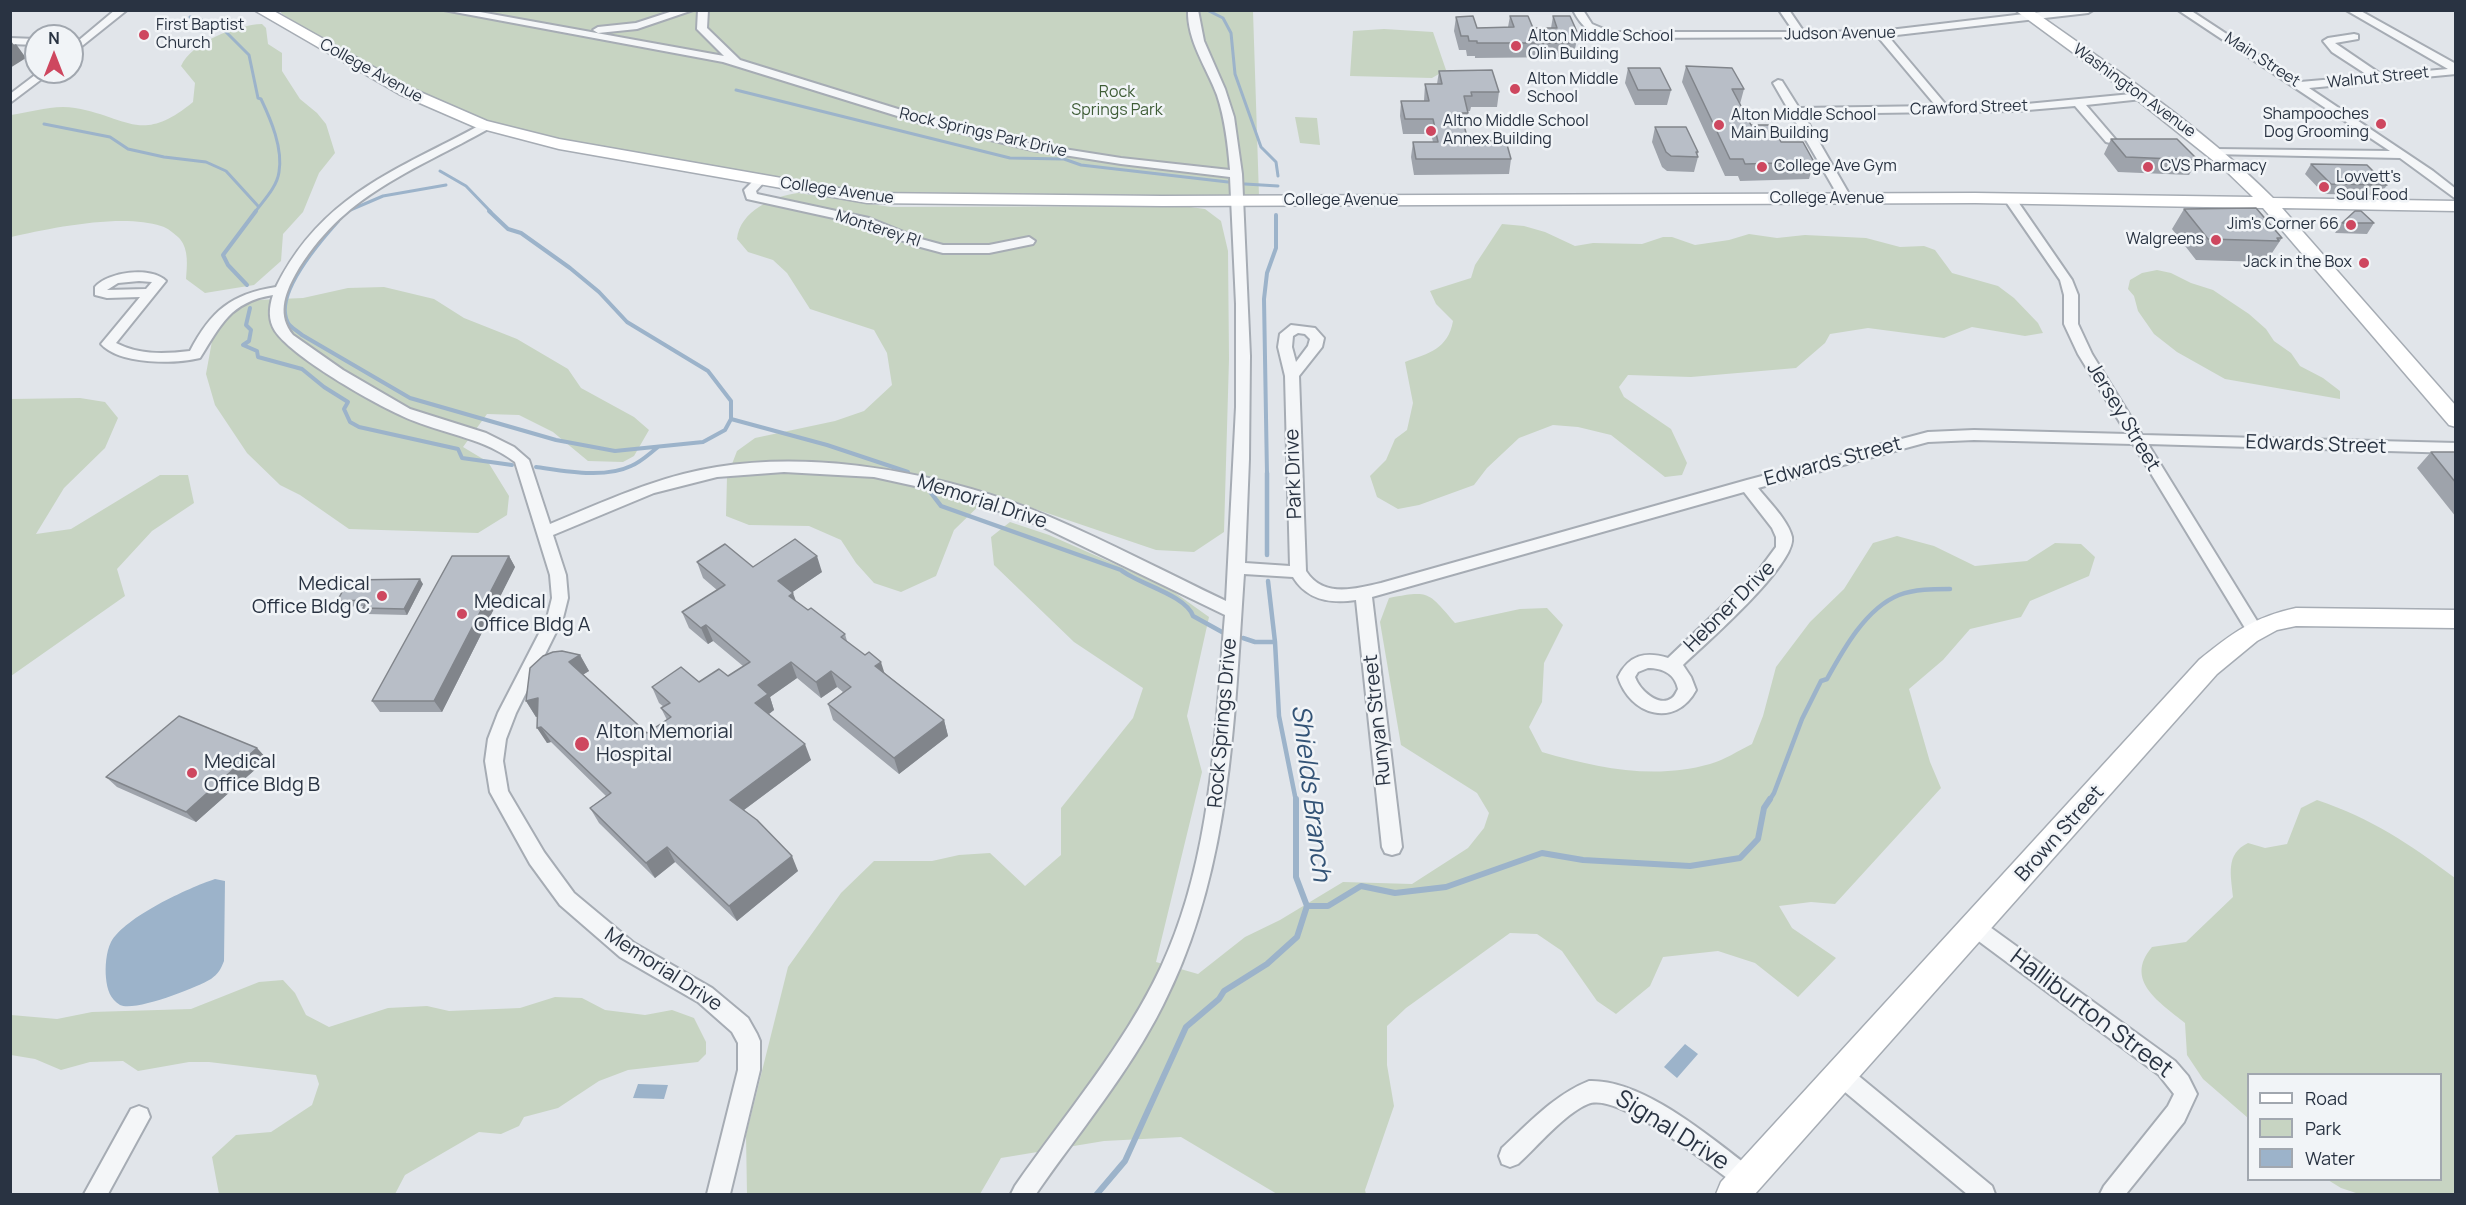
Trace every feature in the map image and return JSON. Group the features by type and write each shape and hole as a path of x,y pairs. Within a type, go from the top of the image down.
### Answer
{"main road":[{"name":"College Avenue","path":"266,11 405,91 450,113 493,128 571,146 876,199 1236,201 2010,199 2266,201 2456,206"},
{"name":"Washington Avenue","path":"2027,14 2142,96 2215,152 2266,201 2456,420"},
{"name":"Brown Street","path":"1740,1186 1976,928 2208,667 2254,629 2296,617 2456,619"}],"street":[{"path":"84,39 122,10"},
{"name":"Rock Springs Park Drive","path":"450,10 736,62 862,104 989,138 1121,161 1236,174"},
{"name":"Rock Springs Park Drive","path":"570,31 637,26 688,10"},
{"name":"Rock Springs Park Drive","path":"703,10 702,29 736,62"},
{"path":"1193,10 1194,28 1218,81 1225,103 1236,174 1236,201"},
{"name":"Judson Avenue","path":"1578,10 1585,26 1591,30 1606,34 1639,36 1881,34 2027,14 2088,10"},
{"path":"1784,10 1801,35"},
{"name":"Main Street","path":"2183,10 2404,155 2456,196"},
{"path":"2351,10 2454,71"},
{"path":"1881,34 1945,110"},
{"path":"2354,37 2328,41 2336,50 2380,78"},
{"name":"Walnut Street","path":"2301,86 2454,71"},
{"path":"1778,83 1846,199"},
{"path":"10,100 30,84"},
{"name":"Crawford Street","path":"1796,111 1945,110 2079,103 2142,96"},
{"path":"2079,103 2110,140"},
{"path":"152,293 108,344 141,357 161,358 195,354 205,334 224,309 254,294 280,290 325,224 358,198 411,176 493,128"},
{"path":"2215,152 2404,155"},
{"name":"Monterey Rl","path":"761,179 750,190 751,196 865,221 934,247 972,250 1029,241"},
{"name":"Jersey Street","path":"2010,199 2066,280 2071,295 2072,324 2075,336 2254,629"},
{"name":"Rock Springs Drive","path":"1023,1194 1143,1023 1170,971 1193,913 1209,849 1218,794 1241,483 1242,290 1236,201"},
{"name":"Memorial Drive","path":"280,290 276,316 281,331 299,348 406,412 485,436 507,447 522,460 554,567 560,598 555,618 507,713 497,740 494,761 499,792 537,858 567,899 627,950 719,1005 741,1025 747,1036 750,1053 749,1070 718,1194"},
{"name":"Park Drive","path":"1292,376 1298,572"},
{"name":"Edwards Street","path":"1298,572 1304,585 1319,593 1340,595 1363,592 1879,449 1940,436 2456,448"},
{"name":"Memorial Drive","path":"544,533 649,489 717,472 784,467 874,472 950,488 1043,520 1233,612"},
{"name":"Hebner Drive","path":"1671,666 1762,578 1784,547 1784,537 1779,526 1747,485"},
{"path":"1236,568 1298,572"},
{"name":"Runyan Street","path":"1363,592 1392,847"},
{"name":"Halliburton Street","path":"1976,928 2167,1068 2183,1086 2186,1094 2176,1114 2112,1194"},
{"path":"1841,1075 1984,1194"},
{"name":"Signal Drive","path":"1510,1156 1573,1101 1588,1092 1600,1090 1618,1094 1642,1106 1740,1186"},
{"path":"94,1194 139,1117"}],"green space":[{"name":"Rock Springs Park","path":"280,11 1253,11 1259,196 856,192 543,136 500,125 438,101 359,60"},
{"path":"262,24 266,28 268,44 282,53 282,71 300,99 326,124 335,153 319,173 303,212 283,234 281,261 254,285 205,293 186,279 186,253 180,239 166,228 145,222 86,223 11,237 11,115 67,107 134,124 147,125 160,122 193,102 195,83 181,66 195,49 228,31"},
{"path":"1384,29 1433,32 1446,70 1432,78 1350,76 1353,31"},
{"path":"1295,117 1317,118 1320,145 1300,143"},
{"path":"798,193 891,207 1183,206 1205,209 1221,221 1228,251 1229,359 1224,532 1194,552 1156,550 991,494 954,530 936,576 901,592 874,583 856,563 841,540 809,526 749,525 726,516 727,477 737,451 755,438 835,421 864,411 892,385 887,353 874,330 810,309 787,273 773,260 748,252 737,239 739,229 751,213 769,201"},
{"path":"1502,224 1524,226 1545,232 1575,246 1593,243 1642,244 1663,237 1672,237 1695,245 1729,240 1749,234 1777,238 1805,235 1866,238 1900,247 1924,246 1935,250 1952,273 1998,286 2014,298 2038,323 2043,333 2025,336 1972,327 1944,338 1868,328 1830,334 1825,343 1796,368 1691,377 1628,375 1619,387 1624,397 1671,429 1687,463 1682,475 1665,477 1611,435 1578,427 1553,425 1519,438 1487,468 1474,485 1419,505 1398,509 1377,497 1370,476 1386,460 1395,439 1407,430 1413,403 1405,362 1422,356 1442,344 1447,338 1453,321 1436,304 1430,291 1471,278 1475,265"},
{"path":"2157,270 2171,273 2213,290 2249,314 2266,329 2274,341 2291,353 2300,366 2323,378 2340,391 2340,399 2225,379 2177,352 2154,334 2138,311 2134,296 2128,289 2130,280 2142,273"},
{"path":"384,287 434,299 464,318 517,339 568,369 581,388 634,417 649,430 634,456 623,462 588,461 553,432 519,415 487,414 463,447 488,462 509,496 507,515 478,533 349,529 300,495 280,485 247,453 215,405 206,374 214,330 230,311 257,300 303,298 348,288"},
{"path":"80,398 105,402 118,418 105,448 64,488 36,534 71,529 160,475 188,475 194,503 152,531 117,569 125,596 11,676 11,399"},
{"path":"1010,522 1049,535 1167,587 1209,617 1187,716 1202,772 1156,962 1198,974 1245,937 1280,920 1343,882 1412,884 1468,848 1484,828 1489,813 1477,793 1401,745 1380,622 1389,598 1413,594 1427,596 1433,599 1455,623 1520,609 1547,608 1563,625 1544,663 1542,702 1529,727 1542,752 1605,767 1668,771 1710,764 1752,744 1763,716 1776,667 1810,622 1844,589 1873,543 1897,536 1934,546 1975,566 2027,561 2055,543 2081,544 2095,557 2089,576 2030,601 2021,617 1970,629 1943,660 1909,689 1930,762 1941,788 1835,904 1811,902 1779,906 1792,928 1836,958 1798,997 1755,963 1718,951 1663,957 1650,986 1616,1014 1597,1001 1562,951 1537,934 1510,933 1406,1008 1387,1026 1387,1065 1394,1106 1365,1190 1366,1194 1277,1194 1181,1137 1104,1141 1001,1158 980,1194 747,1194 746,1135 788,967 841,893 874,861 932,861 959,855 990,853 1025,886 1061,855 1061,808 1133,718 1143,688 1074,642 994,565 991,537"},
{"path":"2317,800 2355,815 2389,833 2455,878 2455,1194 2359,1194 2330,1181 2442,1181 2442,1073 2247,1073 2247,1117 2203,1079 2187,1055 2185,1023 2156,999 2143,981 2144,959 2152,947 2186,942 2233,897 2231,866 2236,853 2248,843 2265,848 2287,844 2301,808"},
{"path":"283,980 295,993 306,1015 329,1027 388,1008 427,1006 449,1011 520,1008 555,997 582,998 605,1010 645,1015 672,1010 694,1018 706,1042 706,1054 698,1062 628,1070 599,1081 558,1108 524,1117 519,1126 501,1134 479,1132 405,1175 395,1194 219,1194 212,1157 236,1135 271,1132 312,1105 319,1084 316,1075 209,1062 189,1062 138,1071 123,1061 90,1062 61,1070 35,1059 11,1055 11,1015 57,1019 92,1012 191,1009 259,982"}],"water":[{"path":"215,879 225,881 224,961 217,973 211,979 193,988 166,998 138,1005 128,1006 117,1003 108,990 106,969 109,946 118,932 158,904"},
{"path":"1685,1044 1698,1054 1677,1078 1664,1067"},
{"path":"638,1084 668,1085 664,1099 633,1098"}],"building":[{"path":"1473,16 1477,28 1514,27 1510,16 1528,16 1533,28 1557,28 1553,16 1570,16 1578,34 1572,34 1575,40 1570,40 1571,43 1477,43 1477,41 1469,41 1468,36 1461,36 1456,17"},
{"path":"1686,66 1732,68 1744,89 1732,89 1751,125 1772,125 1781,142 1803,142 1814,162 1745,164 1743,159 1730,159"},
{"path":"1628,68 1660,68 1671,90 1638,90"},
{"path":"1492,70 1499,92 1471,92 1472,96 1464,96 1468,113 1461,113 1468,141 1506,141 1511,159 1416,159 1413,142 1438,142 1433,119 1405,119 1401,101 1429,101 1425,84 1442,84 1439,71"},
{"path":"1655,127 1686,127 1698,152 1696,152 1698,157 1671,156 1666,152"},
{"path":"2111,139 2177,139 2198,160 2126,157"},
{"path":"2311,164 2367,165 2387,185 2331,184"},
{"path":"2256,208 2282,238 2277,238 2279,241 2208,239 2184,209"},
{"path":"2355,211 2361,211 2374,223 2342,223"},
{"path":"2431,452 2456,452 2456,483"},
{"path":"795,539 817,556 778,581 793,593 789,596 808,610 811,608 845,634 841,637 865,655 869,652 881,662 875,666 944,720 894,758 828,704 851,687 831,671 816,682 791,662 758,685 768,694 755,703 805,744 730,800 757,820 792,856 729,906 667,847 646,863 590,808 611,793 541,727 537,728 538,698 526,701 530,668 543,656 553,652 562,651 580,655 569,662 647,733 671,717 661,708 670,703 652,687 681,667 699,682 719,669 728,676 750,662 706,625 701,628 682,612 725,585 697,562 725,544 753,567"},
{"name":"Medical Office Bldg A","path":"452,556 509,556 434,701 372,701"},
{"name":"Medical Office Bldg C","path":"420,579 404,609 363,608 368,600 337,601 349,580"},
{"name":"Medical Office Bldg B","path":"179,716 257,748 186,812 106,777"}],"waterway":[{"path":"1207,10 1223,18 1231,33 1235,74 1261,147 1276,162 1278,176"},
{"path":"190,17 219,25 249,55 258,98 261,99 269,116 280,163 276,183 255,212"},
{"path":"736,90 1010,158 1064,159 1081,165 1228,182"},
{"path":"44,124 110,137 128,149 164,157 206,162 226,171 258,206"},
{"path":"440,171 466,186 491,212"},
{"path":"1245,184 1278,186"},
{"path":"348,211 383,196 446,185"},
{"path":"247,285 228,265 223,255 256,211"},
{"path":"489,211 508,229 521,233 570,268 599,292 627,322 708,371 731,401 731,419"},
{"path":"1267,475 1264,299 1267,273 1276,248 1276,215"},
{"path":"338,221 310,254 292,283 285,311 288,323 302,335 410,398 556,440 615,451 703,442 725,430 731,419"},
{"path":"250,308 246,325 251,330 249,341 243,345 257,351 258,357 302,369 324,387 348,402 344,409 350,422 359,427 458,449 462,458 512,465"},
{"path":"731,419 827,445 908,472"},
{"path":"536,467 584,473 609,472 635,464 658,447"},
{"path":"1267,475 1267,555"},
{"path":"925,485 941,506 1121,570 1172,596 1189,609 1193,616 1222,632"},
{"path":"1268,581 1275,642"},
{"path":"1769,801 1802,719 1821,681 1827,679 1848,643 1866,620 1887,601 1899,595 1918,590 1950,589"},
{"path":"1243,638 1255,642 1275,642"},
{"name":"Shields Branch","path":"1275,642 1279,716 1296,801"},
{"path":"1307,906 1328,906 1361,886 1395,893 1446,887 1542,853 1583,860 1690,866 1740,858 1758,839 1764,808 1770,799"},
{"name":"Shields Branch","path":"1296,801 1296,877 1307,906"},
{"name":"Shields Branch","path":"1097,1194 1125,1161 1186,1027 1219,999 1224,991 1267,964 1297,937 1307,906"}],"place":[{"name":"First Baptist Church","path":"144,35"},
{"name":"Alton Middle School Olin Building","path":"1516,46"},
{"name":"Alton Middle School","path":"1515,89"},
{"name":"Shampooches Dog Grooming","path":"2381,124"},
{"name":"Alton Middle School Main Building","path":"1719,125"},
{"name":"Altno Middle School Annex Building","path":"1431,131"},
{"name":"College Ave Gym","path":"1762,167"},
{"name":"CVS Pharmacy","path":"2148,167"},
{"name":"Lovvett's Soul Food","path":"2324,187"},
{"name":"Jim's Corner 66","path":"2351,225"},
{"name":"Walgreens","path":"2216,240"},
{"name":"Jack in the Box","path":"2364,263"},
{"name":"Medical Office Bldg C","path":"382,596"},
{"name":"Medical Office Bldg A","path":"462,614"},
{"name":"Alton Memorial Hospital","path":"582,744"},
{"name":"Medical Office Bldg B","path":"192,773"}]}
